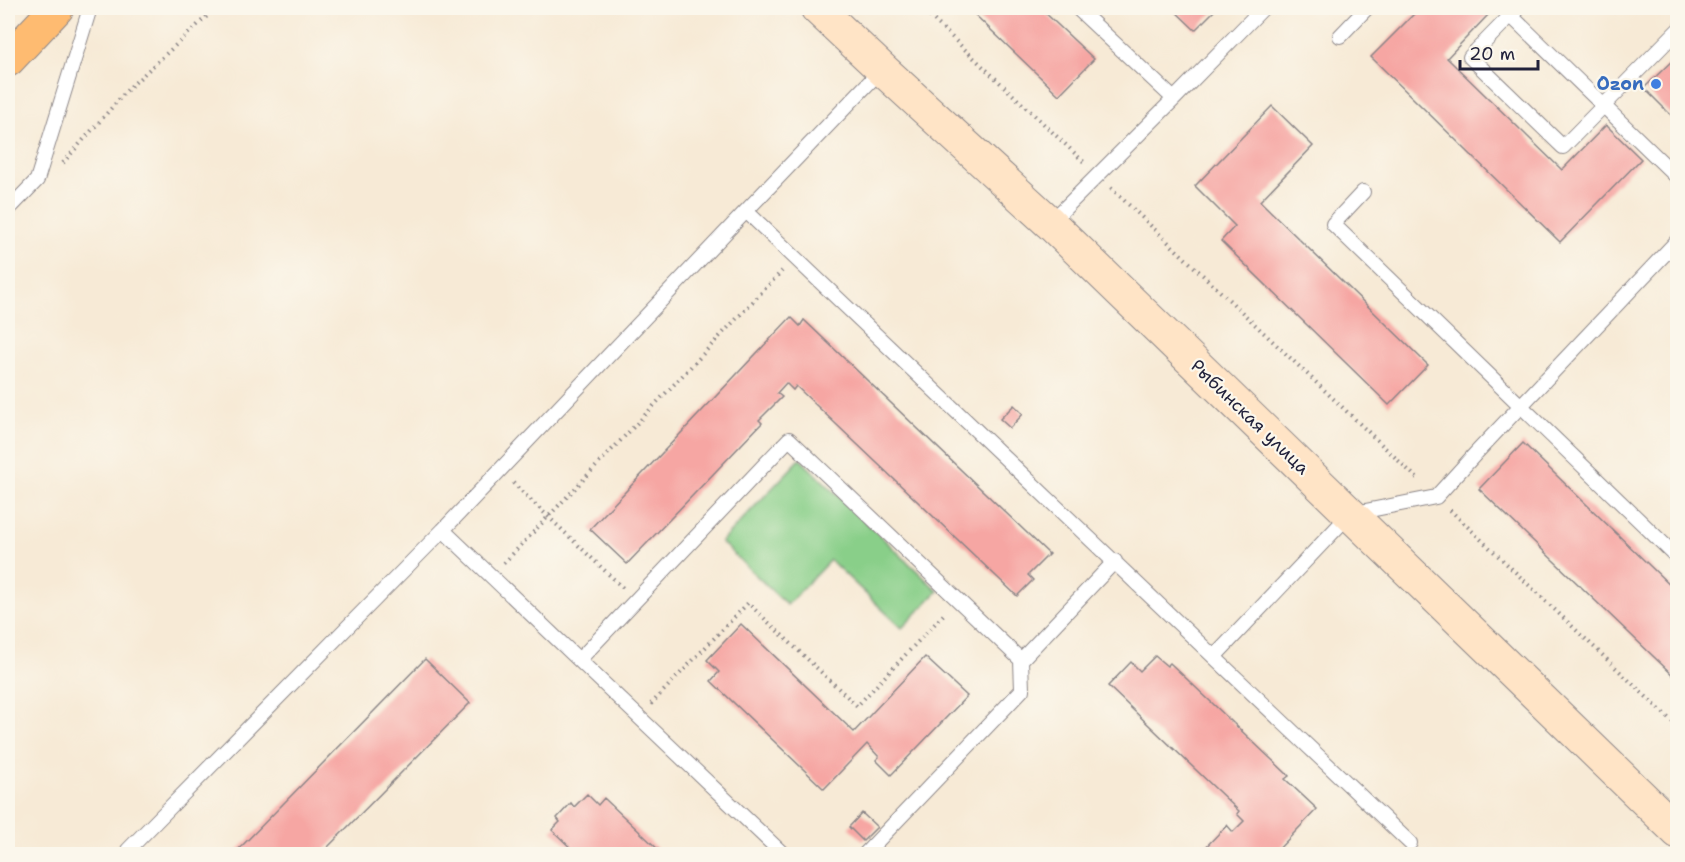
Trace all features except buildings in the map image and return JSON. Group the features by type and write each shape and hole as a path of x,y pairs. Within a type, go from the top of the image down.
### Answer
{"main road":[{"path":"8,60 57,8"},
{"name":"Рыбинская улица","path":"817,8 1050,223 1677,832"}],"lane":[{"path":"8,210 37,180 90,8"},
{"path":"1077,8 1174,99"},
{"path":"1050,223 1263,8"},
{"path":"1340,36 1367,8"},
{"path":"1677,30 1604,106 1563,147 1470,57 1510,10 1604,106 1677,178"},
{"path":"133,855 128,850 443,530 882,69"},
{"path":"1364,192 1333,224 1677,558"},
{"path":"746,211 1410,843"},
{"path":"1214,657 1350,514 1436,496 1677,240"},
{"path":"579,660 789,439 1021,660 1022,690 865,855"},
{"path":"443,530 783,855"},
{"path":"1021,660 1115,561"}],"path":[{"path":"61,166 129,88 216,8"},
{"path":"921,8 1677,727"},
{"path":"491,576 795,257"},
{"path":"500,470 636,600"},
{"path":"639,717 748,603 857,706 958,600"}],"green space":[{"path":"800,459 938,591 902,628 830,560 787,605 721,542"}],"place":[{"name":"Ozon","path":"1656,84"}]}
